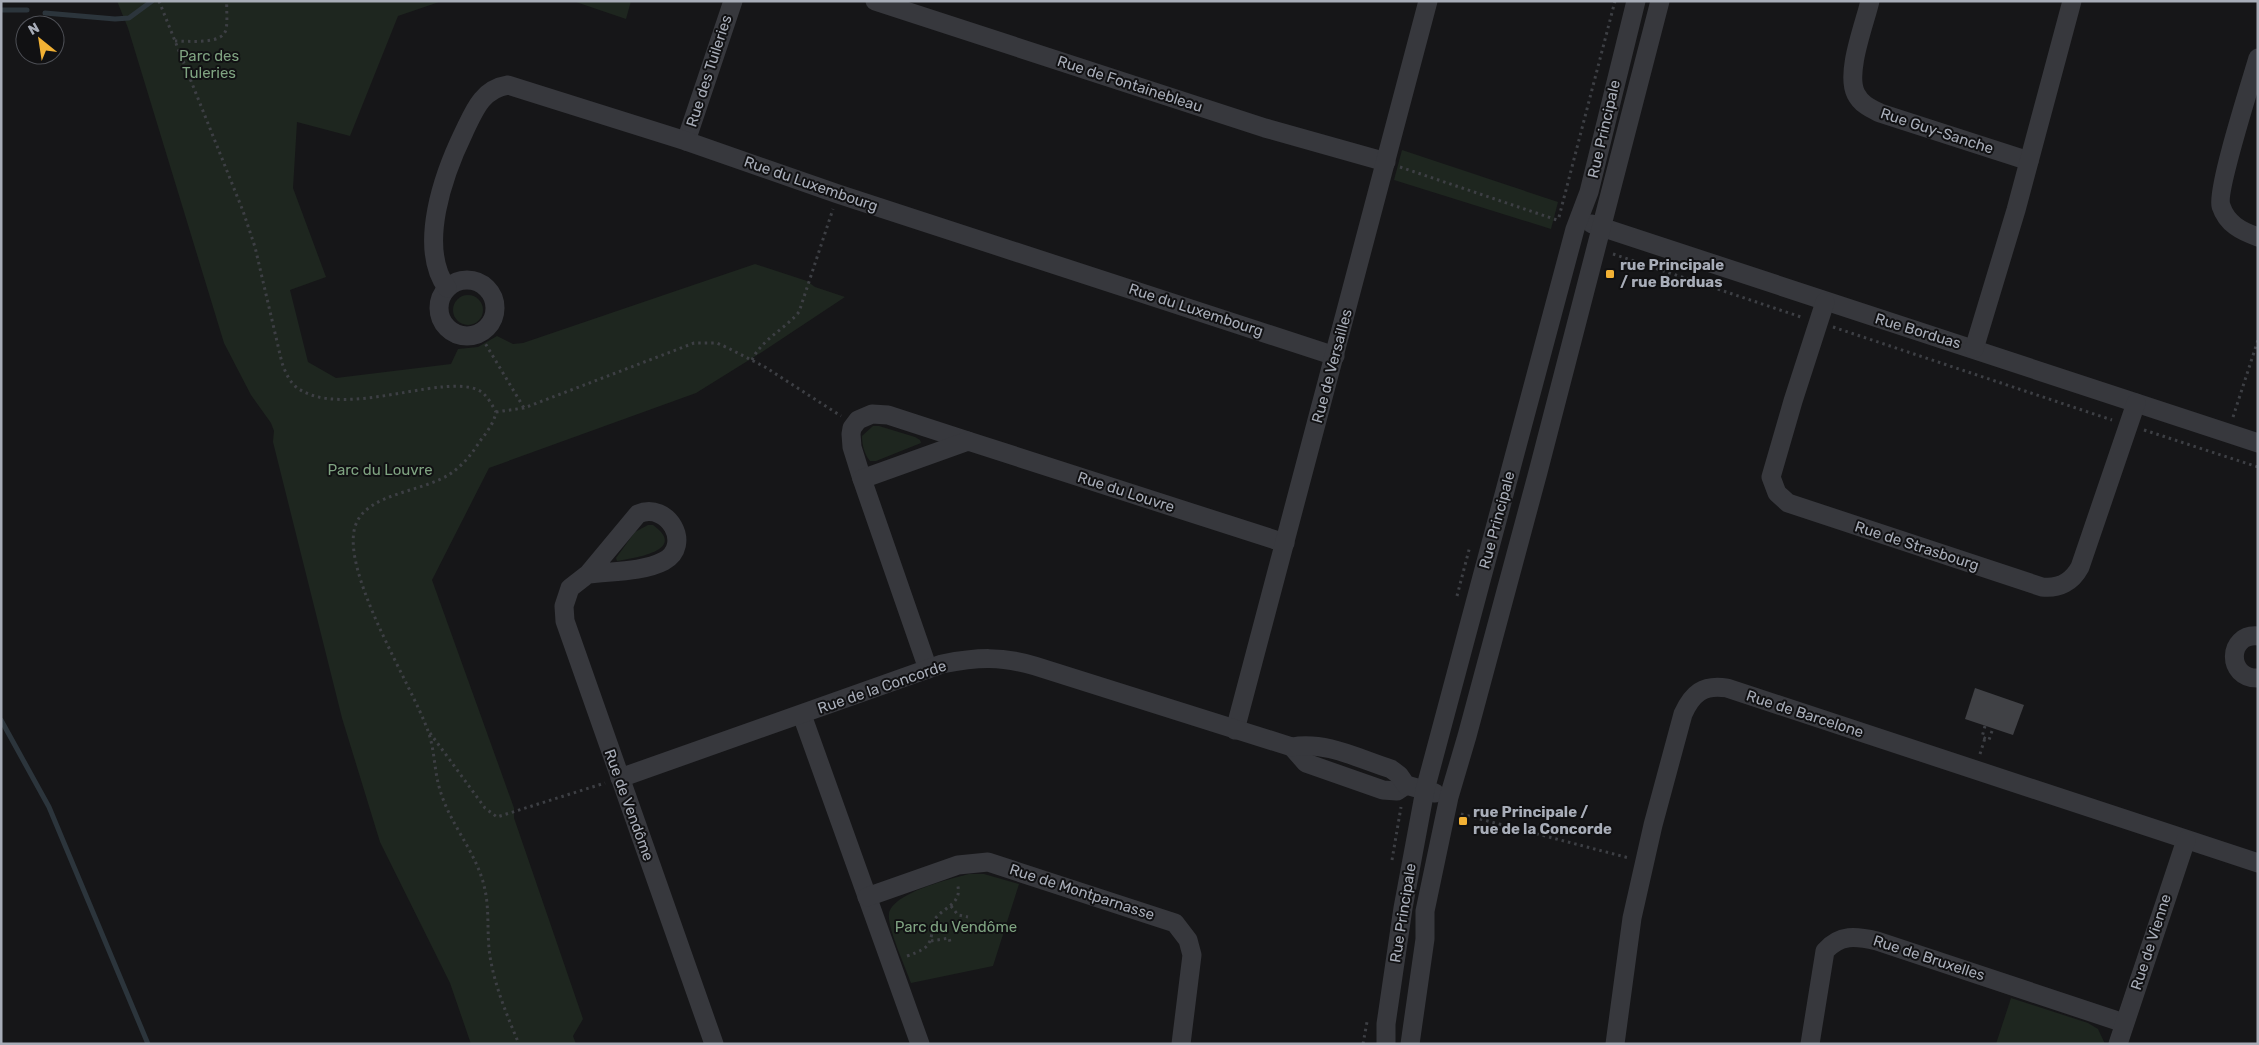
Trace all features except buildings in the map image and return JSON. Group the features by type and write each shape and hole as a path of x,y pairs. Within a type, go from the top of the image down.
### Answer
{"street":[{"name":"Rue des Tuileries","path":"686,141 733,1"},
{"name":"Rue de Fontainebleau","path":"875,1 1265,128 1392,164"},
{"name":"Rue de Versailles","path":"1235,730 1335,356 1392,164 1428,1"},
{"name":"Rue Principale","path":"1386,1044 1387,1016 1403,908 1425,790 1578,220 1589,192 1636,1"},
{"name":"Rue Principale","path":"1410,1044 1425,939 1425,911 1449,797 1467,736 1602,227 1660,1"},
{"name":"Rue Guy-Sanche","path":"1870,1 1853,75 1855,92 1862,103 1880,113 2030,160"},
{"path":"1974,349 2030,160 2072,1"},
{"path":"2258,58 2220,199 2230,222 2242,231 2258,237"},
{"name":"Rue du Luxembourg","path":"447,288 437,269 435,253 438,204 448,163 477,106 488,92 508,85 686,141 838,194 1335,356"},
{"name":"Rue Borduas","path":"1578,220 2258,443"},
{"path":"464,280 482,284 489,290 495,308 489,325 479,333 464,336 455,333 443,321 439,304 447,288 464,280"},
{"name":"Rue de Strasbourg","path":"1825,302 1792,401 1771,477 1774,488 1784,501 1847,524 2042,587 2057,587 2073,578 2080,567 2136,403"},
{"name":"Rue du Louvre","path":"928,669 852,447 852,428 858,420 872,414 888,415 1285,543"},
{"path":"862,479 968,441"},
{"name":"Rue de Vendôme","path":"588,574 649,566 664,561 676,547 676,535 673,526 667,518 658,513 647,512 638,514 588,574 576,582 566,596 564,606 565,621 614,780 714,1044"},
{"path":"2258,636 2242,640 2237,645 2233,658 2238,671 2244,676 2258,678"},
{"name":"Rue de la Concorde","path":"614,780 928,669 955,661 986,657 1013,660 1292,747 1306,745 1323,747 1391,769 1399,774 1406,786 1449,797"},
{"name":"Rue de Barcelone","path":"1615,1044 1632,918 1653,825 1683,714 1692,697 1703,688 1717,686 1727,688 2258,863"},
{"path":"802,715 920,1044"},
{"name":"Rue de Vienne","path":"2118,1044 2186,840"},
{"name":"Rue de Montparnasse","path":"867,897 958,865 988,862 1175,923 1188,940 1192,962 1181,1044"},
{"name":"Rue de Bruxelles","path":"1810,1044 1825,951 1841,938 1850,936 1877,941 2124,1023"}],"path":[{"path":"159,1 243,212 255,247 282,363 288,378 307,393 333,399 351,400 426,388 468,387 480,391 496,412 495,420 487,432 462,464 449,475 365,509 358,518 353,531 356,562 368,602 428,731 485,808 497,817 614,780"},
{"path":"176,41 208,41 222,36 226,30 226,1"},
{"path":"1392,164 1558,219"},
{"path":"752,360 757,349 790,323 799,312 835,204"},
{"path":"1621,257 1801,317"},
{"name":"Rue Borduas","path":"1836,328 2108,418"},
{"path":"479,333 524,408"},
{"path":"2232,418 2258,340"},
{"path":"496,412 524,408 694,344 717,343 752,360 844,418"},
{"path":"2144,430 2258,467"},
{"path":"1985,726 1982,737 1989,740 1993,728"},
{"path":"428,731 440,791 483,883 491,962 519,1044"},
{"path":"1462,814 1633,859"},
{"path":"903,958 926,949 931,941 934,920 952,906 959,891 955,878"},
{"path":"952,906 958,916 968,917"},
{"path":"931,941 949,938 950,942"}],"green space":[{"name":"Parc du Louvre","path":"117,1 442,1 398,16 350,136 297,122 293,188 326,277 290,290 308,362 336,378 451,364 458,349 478,347 497,336 513,344 523,343 755,264 807,281 815,287 845,297 696,393 489,468 432,580 514,808 514,818 583,1019 573,1036 576,1044 471,1044 450,983 380,842 342,718 273,442 274,431 271,423 251,395 224,343 128,28"},
{"path":"573,1 631,1 626,19"},
{"path":"1402,150 1558,202 1551,229 1394,180"},
{"path":"468,295 479,299 483,310 479,321 468,325 457,321 453,310 457,299"},
{"path":"873,426 879,426 915,437 921,443 876,461 870,461 864,449 862,436"},
{"path":"648,525 653,525 662,534 665,541 662,547 645,555 617,561 616,558 635,532"},
{"name":"Parc du Vendôme","path":"969,874 984,874 1019,884 993,966 911,983 897,948 889,920 889,914 893,906 911,893"},
{"path":"2011,998 2088,1023 2098,1029 2105,1044 1996,1044"}],"waterway":[{"path":"45,13 115,19 129,18 152,1"},
{"path":"1,10 27,10"},
{"path":"1,720 49,807 148,1044"}],"place":[{"name":"rue Principale / rue Borduas","path":"1610,274"},
{"name":"rue Principale / rue de la Concorde","path":"1463,821"}],"park label":[{"name":"Parc des Tuleries","path":"209,64"}]}
